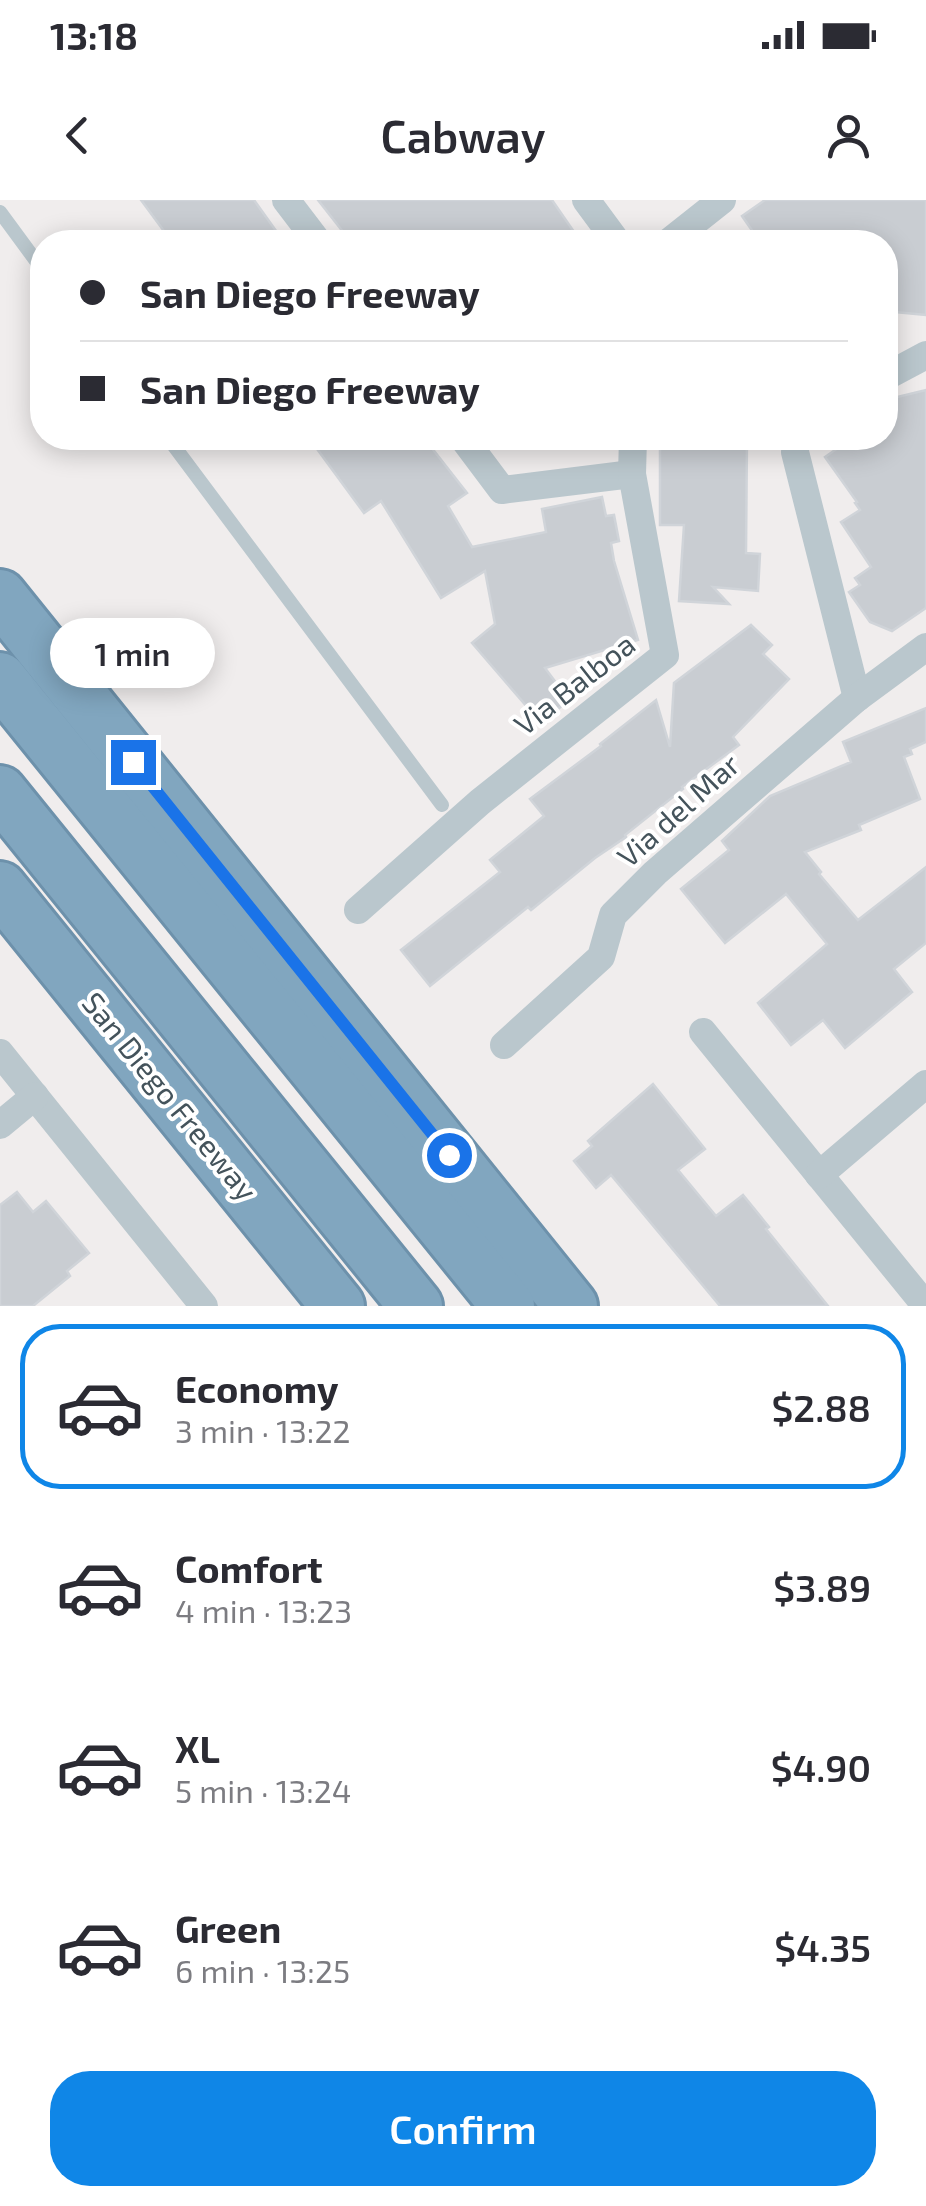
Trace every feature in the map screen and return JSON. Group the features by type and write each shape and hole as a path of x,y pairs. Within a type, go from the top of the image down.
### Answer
{"highway":[{"path":"4,598 571,1306"},
{"path":"0,679 508,1306"},
{"path":"0,792 416,1306"},
{"name":"San Diego Freeway","path":"0,888 338,1306"}],"street":[{"path":"286,200 309,230"},
{"path":"586,200 608,230"},
{"path":"684,230 722,200"},
{"path":"898,370 926,355"},
{"path":"472,450 502,490 632,474"},
{"name":"Via Balboa","path":"358,910 480,802 665,655 632,474 633,450"},
{"path":"797,450 857,698"},
{"name":"Via del Mar","path":"504,1046 601,957 613,915 654,873 857,698 926,647"},
{"path":"703,1032 926,1306"},
{"path":"0,1053 204,1306"},
{"path":"819,1174 926,1084"},
{"path":"0,1125 36,1096"}],"lane":[{"path":"0,212 30,253"},
{"path":"177,450 442,806"}],"building":[{"path":"141,200 254,200 275,230 163,230"},
{"path":"318,200 552,200 573,230 342,230"},
{"path":"765,200 926,200 926,315 898,312 898,230 752,230 742,216"},
{"path":"926,390 926,608 892,631 870,622 849,592 860,585 855,578 871,567 841,522 860,510 857,502 825,457 835,450 898,450 898,397"},
{"path":"318,450 433,450 467,493 448,506 472,547 546,532 542,509 602,497 606,516 614,515 619,541 611,543 614,561 638,640 545,668 569,700 541,723 472,643 495,624 485,571 441,598 381,501 364,513"},
{"path":"660,450 747,450 746,553 760,554 758,591 713,587 729,604 679,601 684,525 660,525"},
{"path":"751,625 772,645 763,654 789,679 733,737 739,745 682,787 626,837 531,910 528,907 430,986 401,950 500,872 490,860 544,816 530,799 656,700 670,747 674,683"},
{"path":"926,708 926,742 910,749 912,754 904,757 920,799 859,825 861,830 805,852 858,920 926,867 926,943 894,969 912,992 845,1048 823,1020 791,1045 758,1003 827,944 786,894 725,943 681,889 729,850 722,841 770,796 851,762 843,742"},
{"path":"653,1084 705,1149 678,1170 716,1216 743,1195 828,1306 720,1306 611,1175 596,1188 574,1161 592,1146 588,1141"},
{"path":"17,1192 33,1212 46,1201 89,1253 67,1271 70,1276 33,1306 0,1306 0,1205"}],"route":[{"path":"133,762 449,1155"}]}
